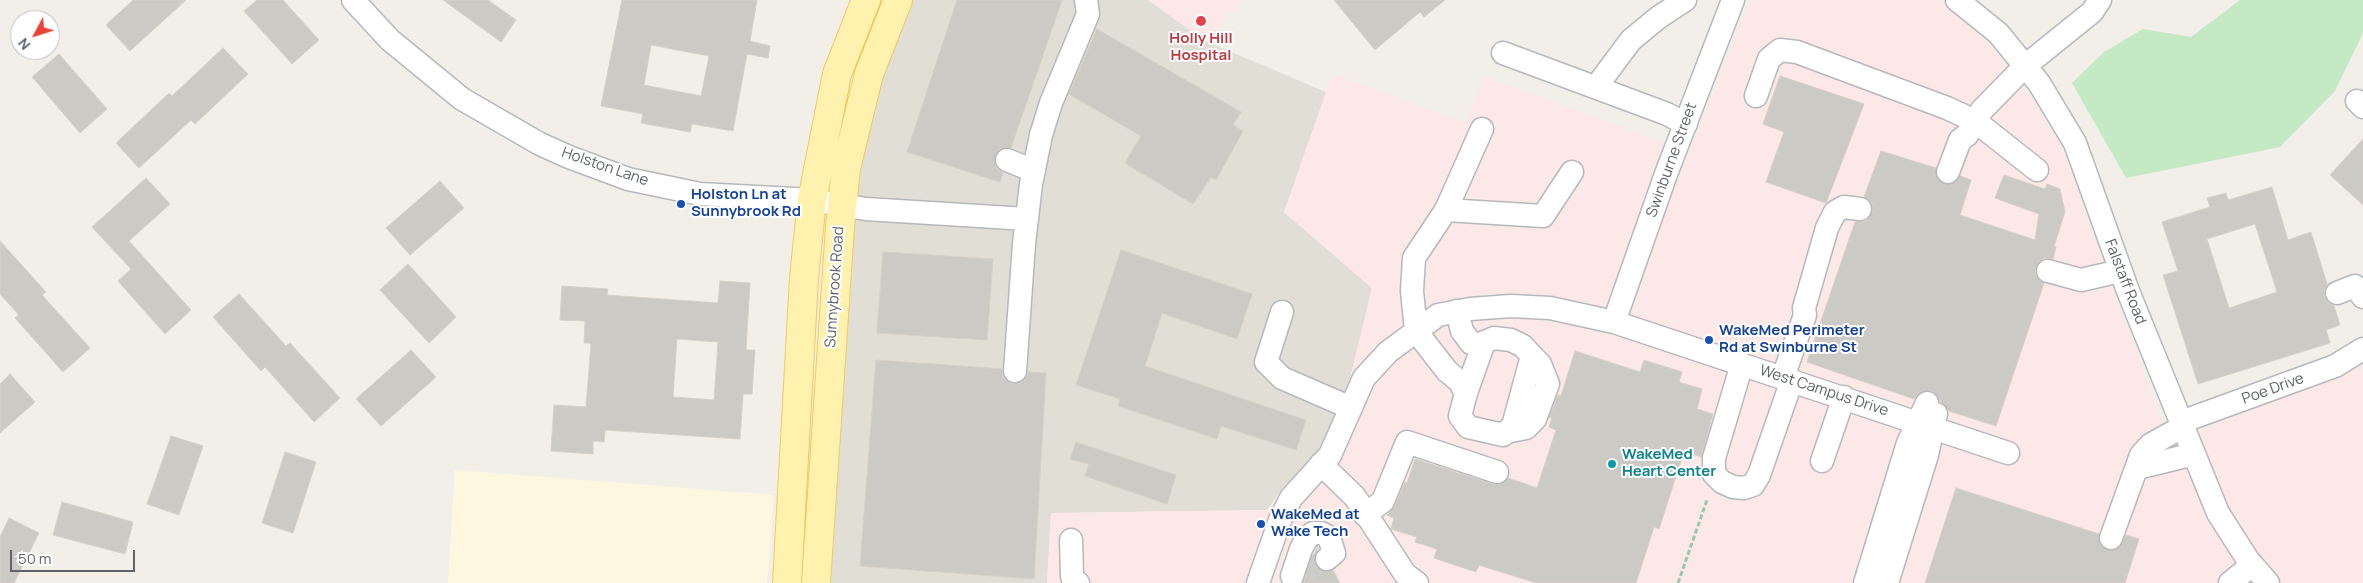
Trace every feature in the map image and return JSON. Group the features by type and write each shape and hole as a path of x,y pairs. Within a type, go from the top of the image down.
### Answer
{"main road":[{"name":"Sunnybrook Road","path":"787,583 804,278 812,200 837,74 866,0"},
{"name":"Sunnybrook Road","path":"815,583 846,168 869,74 898,0"},
{"path":"790,540 804,548 815,583"}],"street":[{"name":"Holston Lane","path":"353,0 390,40 462,99 540,144 628,179 700,194 812,200 842,203 866,209 1027,219"},
{"path":"1015,370 1027,219 1034,171 1041,135 1050,104 1075,40 1088,14 1086,0"},
{"path":"1596,87 1631,40 1659,17 1685,0"},
{"name":"Swinburne Street","path":"1614,322 1733,0"},
{"name":"Falstaff Road","path":"1957,0 1998,34 2025,66 2039,83 2075,143 2120,271 2218,514 2252,565 2268,583"},
{"path":"1953,174 1968,148 1971,128 1982,110 2025,66 2092,12 2100,0"},
{"path":"1756,96 1769,59 1780,50 1806,56 1947,108 1971,128 2037,170"},
{"path":"1504,53 1667,114 1686,124"},
{"path":"1466,393 1459,381 1447,372 1416,331 1412,290 1414,258 1446,210 1482,128"},
{"path":"1007,160 1034,171"},
{"path":"1446,210 1543,216 1572,172"},
{"path":"1738,362 1714,458 1714,474 1722,482 1733,487 1744,488 1753,485 1759,475 1783,377 1806,315 1804,308 1827,228 1835,212 1844,207 1860,209"},
{"path":"2048,271 2081,280 2120,271"},
{"path":"2337,293 2355,286 2363,297"},
{"name":"West Campus Drive","path":"1258,583 1280,520 1291,498 1330,455 1364,378 1388,352 1438,315 1457,311 1511,306 1550,308 1614,322 1838,396 1929,415 2008,453"},
{"path":"1457,311 1462,331 1477,342"},
{"path":"1282,312 1266,362 1282,378 1351,408"},
{"path":"1442,364 1457,362 1477,342 1494,338 1511,340 1523,346 1532,356 1513,426 1503,435 1468,427 1460,416 1477,342"},
{"name":"Poe Drive","path":"2110,538 2141,455 2150,445 2182,424 2335,366 2363,349"},
{"path":"1817,459 1838,396"},
{"path":"1865,583 1908,443 1929,415"},
{"path":"1887,583 1929,415"},
{"path":"1365,515 1384,501 1407,442 1497,472"},
{"path":"2137,468 2194,454"},
{"path":"1322,464 1355,497 1405,574 1417,583"},
{"path":"1266,583 1298,574 1301,549 1307,538 1314,533 1321,532 1329,537 1334,547 1334,553 1327,559"},
{"path":"1071,540 1072,576 1074,583 1078,583"},
{"path":"2230,583 2252,565"}],"path":[{"path":"1678,583 1707,500"}],"shaded area":[{"path":"908,0 1148,0 1205,41 1326,92 1284,212 1372,288 1349,383 1322,444 1313,458 1283,488 1267,510 1051,513 1047,583 829,583 852,238 861,136"},
{"name":"Holly Hill Hospital","path":"1148,0 1243,0 1205,41"},
{"path":"1751,0 1938,0 1963,19 1996,52 2036,104 2062,148 2170,445 2211,425 2363,365 2363,583 1047,583 1051,513 1267,510 1283,488 1313,458 1322,444 1349,383 1372,288 1284,212 1333,74 1466,123 1484,76 1689,152"},
{"path":"455,470 774,495 767,583 448,583"}],"green space":[{"path":"2240,0 2363,0 2363,33 2335,91 2280,147 2126,178 2072,83 2104,52 2143,29 2191,37"}],"building":[{"path":"133,0 186,0 130,51 106,25"},
{"path":"257,0 283,0 319,40 292,64 244,11"},
{"path":"443,0 488,0 516,20 501,42"},
{"path":"622,0 757,0 750,41 770,46 768,58 747,54 733,131 692,124 690,132 641,123 643,114 601,106","holes":["651,45 709,56 701,96 644,85"]},
{"path":"957,0 1062,0 1011,148 999,149 995,156 996,168 1003,173 1000,182 907,152"},
{"path":"1334,0 1445,0 1424,17 1420,12 1375,50"},
{"path":"1097,29 1241,112 1233,125 1243,131 1216,180 1211,177 1193,204 1125,163 1141,136 1069,94"},
{"path":"223,48 248,74 195,124 191,120 139,168 116,143 169,93 172,96"},
{"path":"60,55 107,109 80,133 32,77 52,60 60,60"},
{"path":"1780,76 1864,104 1826,203 1766,182 1784,132 1763,124"},
{"path":"2363,139 2363,205 2330,175"},
{"path":"1881,151 1936,168 1938,180 1944,184 1956,182 1960,176 1971,180 1960,215 2035,240 2039,214 1995,198 2004,175 2045,189 2047,184 2060,189 2065,212 2054,246 2056,247 2053,259 2044,258 2036,267 2035,275 2044,283 1996,426 1949,411 1932,391 1920,392 1914,399 1807,362 1855,222 1866,221 1873,211 1872,203 1864,197"},
{"path":"146,178 170,204 129,241 191,310 165,334 118,281 131,269 92,227"},
{"path":"440,181 464,208 410,255 386,228"},
{"path":"2272,187 2288,240 2311,232 2327,284 2324,291 2325,297 2328,303 2334,306 2340,325 2326,330 2330,343 2198,384 2163,275 2178,271 2162,222 2210,207 2207,198 2226,193 2228,200","holes":["2255,224 2277,292 2229,308 2207,239"]},
{"path":"0,241 46,292 42,295 90,348 63,372 15,318 19,315 0,294"},
{"path":"1121,250 1252,294 1237,339 1162,313 1145,366 1306,420 1296,450 1221,426 1217,439 1118,406 1120,399 1076,385"},
{"path":"883,252 993,259 987,340 877,333"},
{"path":"408,264 456,317 429,343 380,290"},
{"path":"720,281 750,283 746,350 755,350 752,394 743,394 740,439 605,430 604,442 593,441 593,454 551,451 554,405 586,407 591,343 584,343 585,321 560,320 562,286 608,289 607,295 718,303","holes":["677,339 718,342 714,400 673,397"]},
{"path":"239,294 286,346 290,343 340,398 314,422 265,367 261,371 213,317"},
{"path":"411,350 436,377 381,426 356,399"},
{"name":"WakeMed Heart Center","path":"1575,351 1640,372 1644,360 1682,372 1679,382 1702,389 1697,409 1713,414 1701,457 1684,451 1659,529 1654,527 1636,583 1536,583 1479,565 1476,572 1434,558 1437,549 1415,542 1417,537 1391,529 1394,518 1387,515 1395,506 1405,482 1407,483 1415,459 1493,484 1500,485 1508,478 1537,488 1556,430 1549,427 1552,418 1549,418 1558,395 1561,396"},
{"path":"876,360 1002,369 1003,377 1014,384 1021,383 1026,378 1028,372 1046,373 1034,579 860,566"},
{"path":"10,374 35,402 0,433 0,384"},
{"path":"171,436 203,446 179,515 147,504"},
{"path":"1076,442 1176,475 1167,504 1085,476 1089,464 1070,459"},
{"path":"285,452 316,462 293,533 262,523"},
{"path":"1956,488 2099,534 2101,546 2107,550 2119,548 2126,535 2139,539 2125,583 1925,583"},
{"path":"62,502 133,522 125,554 53,535"},
{"path":"9,518 39,533 14,583 0,583 0,537"},
{"path":"1318,546 1314,561 1317,567 1323,571 1333,570 1340,583 1303,583"}],"tunnel":[{"path":"1305,572 1327,559"}],"place":[{"name":"Holly Hill Hospital","path":"1201,21"},
{"name":"Holston Ln at Sunnybrook Rd","path":"681,204"},
{"name":"WakeMed Perimeter Rd at Swinburne St","path":"1709,340"},
{"name":"WakeMed Heart Center","path":"1612,464"},
{"name":"WakeMed at Wake Tech","path":"1261,524"}]}
